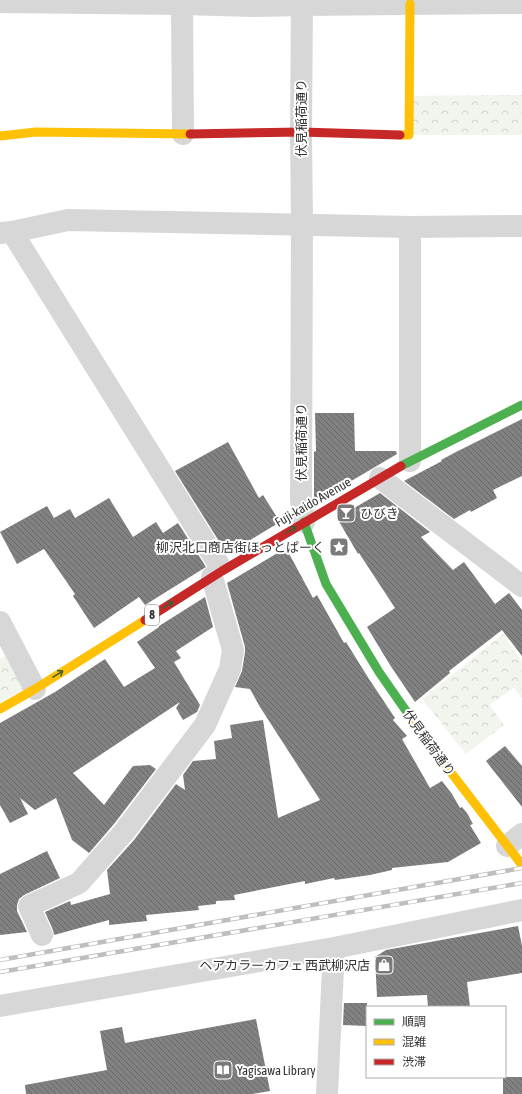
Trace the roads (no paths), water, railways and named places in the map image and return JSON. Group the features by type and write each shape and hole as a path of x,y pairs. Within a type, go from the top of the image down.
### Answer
{"street":[{"path":"0,2 182,4 302,2 410,4 522,3"},
{"name":"伏見稲荷通り","path":"302,2 301,500 304,522 326,584 379,672 423,736 515,840 522,865"},
{"path":"182,4 183,134"},
{"path":"0,136 36,132 183,134 301,132 409,135 410,4"},
{"path":"42,935 29,906 79,882 124,832 205,725 230,669 233,650 215,570 6,232 68,220 410,227 522,226"},
{"path":"410,227 410,461"},
{"name":"Fuji-kaido Avenue","path":"0,708 35,689 215,570 304,522 410,461 522,405"},
{"path":"380,478 522,586"},
{"path":"0,622 35,689"},
{"path":"0,1006 334,948 522,910"},
{"path":"327,1094 334,948"}],"railway":[{"path":"0,960 522,868"},
{"path":"0,972 522,883"}],"place":[{"name":"ひびき","path":"346,513"},
{"name":"柳沢北口商店街ほっとぱーく","path":"339,547"},
{"name":"ヘアカラーカフェ 西武柳沢店","path":"384,965"},
{"name":"Yagisawa Library","path":"223,1070"}]}
